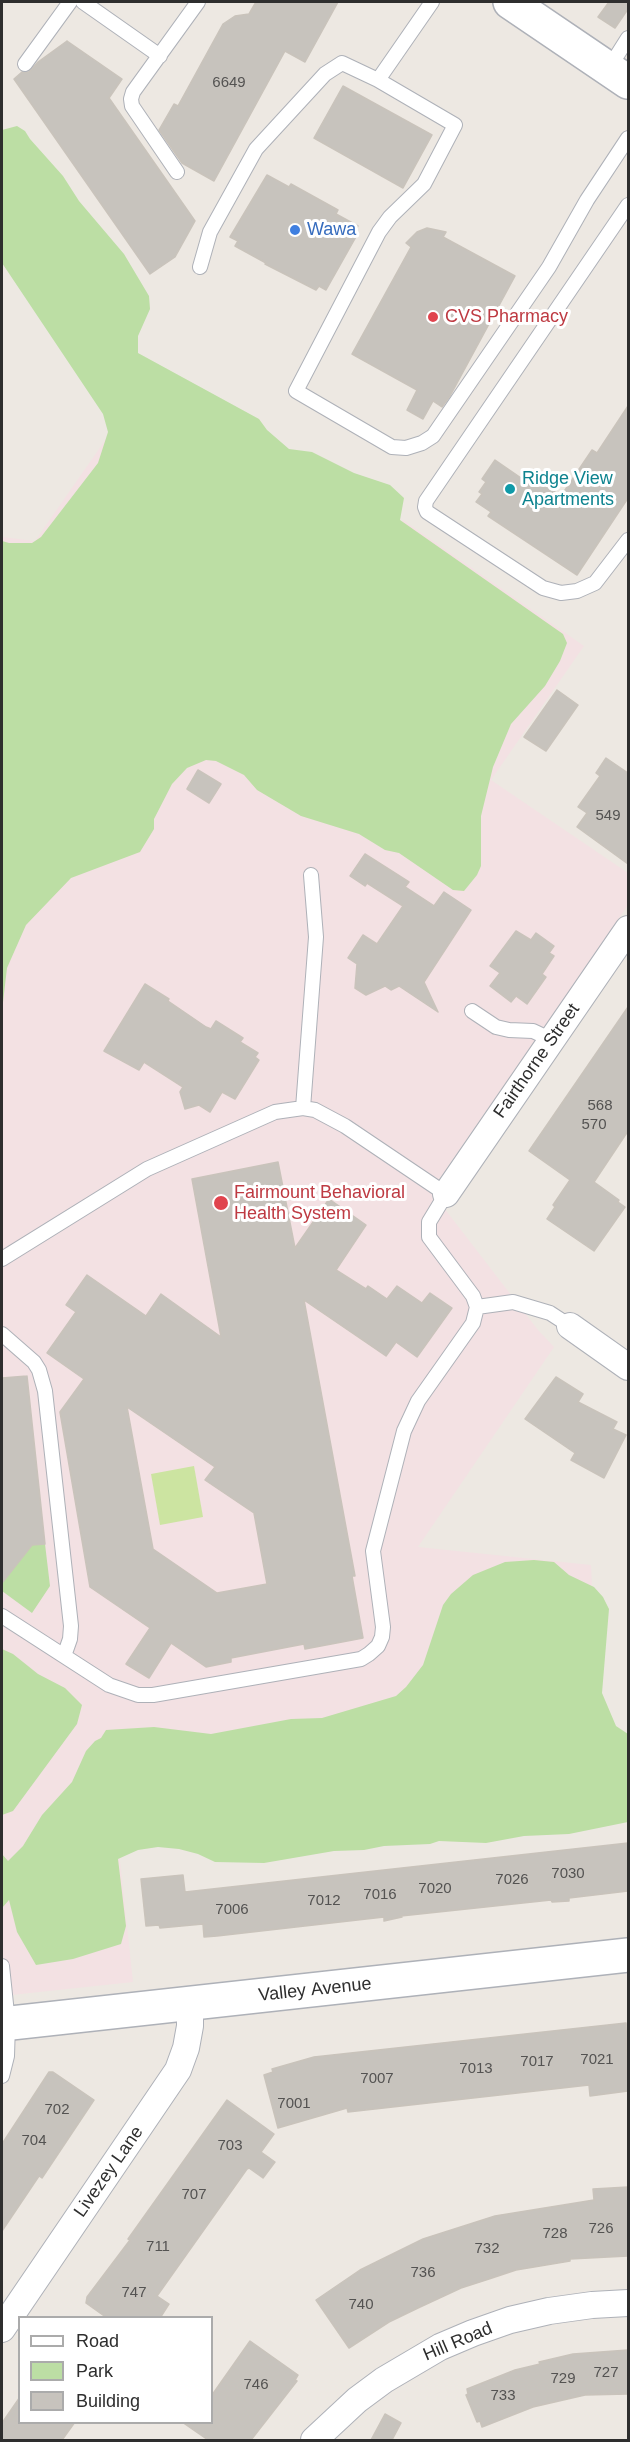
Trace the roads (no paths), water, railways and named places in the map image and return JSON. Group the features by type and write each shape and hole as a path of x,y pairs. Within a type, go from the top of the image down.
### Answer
{"street":[{"path":"510,2 619,75"},
{"name":"Fairthorne Street","path":"446,1194 628,929"},
{"path":"570,1326 628,1367"},
{"name":"Valley Avenue","path":"5,2023 628,1955"},
{"name":"Livezey Lane","path":"2,2329 178,2070 186,2048 190,2026 190,2004"},
{"name":"Hill Road","path":"314,2440 349,2406 384,2379 440,2347 473,2332 549,2311 592,2305 628,2304"}],"lane":[{"path":"25,64 70,2"},
{"path":"83,2 160,56"},
{"path":"177,172 132,106 133,92 198,2"},
{"path":"378,80 432,2"},
{"path":"619,75 628,38"},
{"path":"200,267 210,232 242,171 269,133 325,74 342,63 378,80 455,125 424,184 390,217 379,232 296,391 392,447 406,448 422,443 433,436 555,256 587,200 628,138"},
{"path":"628,205 426,501 425,507 427,512 543,588 561,592 577,591 595,583 628,540"},
{"path":"303,1108 316,938 311,875"},
{"path":"472,1011 496,1027 533,1031 552,1040"},
{"path":"2,1259 112,1189 166,1159 275,1112 303,1108 315,1110 345,1126 446,1194 429,1222 429,1237 473,1296 477,1307 473,1323 418,1401 404,1431 373,1551 383,1627 378,1646 369,1654 361,1659 153,1695 138,1695 109,1685 2,1616"},
{"path":"477,1307 513,1302 550,1313 570,1326"},
{"path":"2,1334 34,1362 39,1370 45,1391 70,1609 70,1639 64,1656"},
{"path":"2,1966 7,2056 2,2076"}],"place":[{"name":"Wawa","path":"295,230"},
{"name":"CVS Pharmacy","path":"433,317"},
{"name":"Ridge View Apartments","path":"510,489"},
{"name":"Fairmount Behavioral Health System","path":"221,1203"}]}
